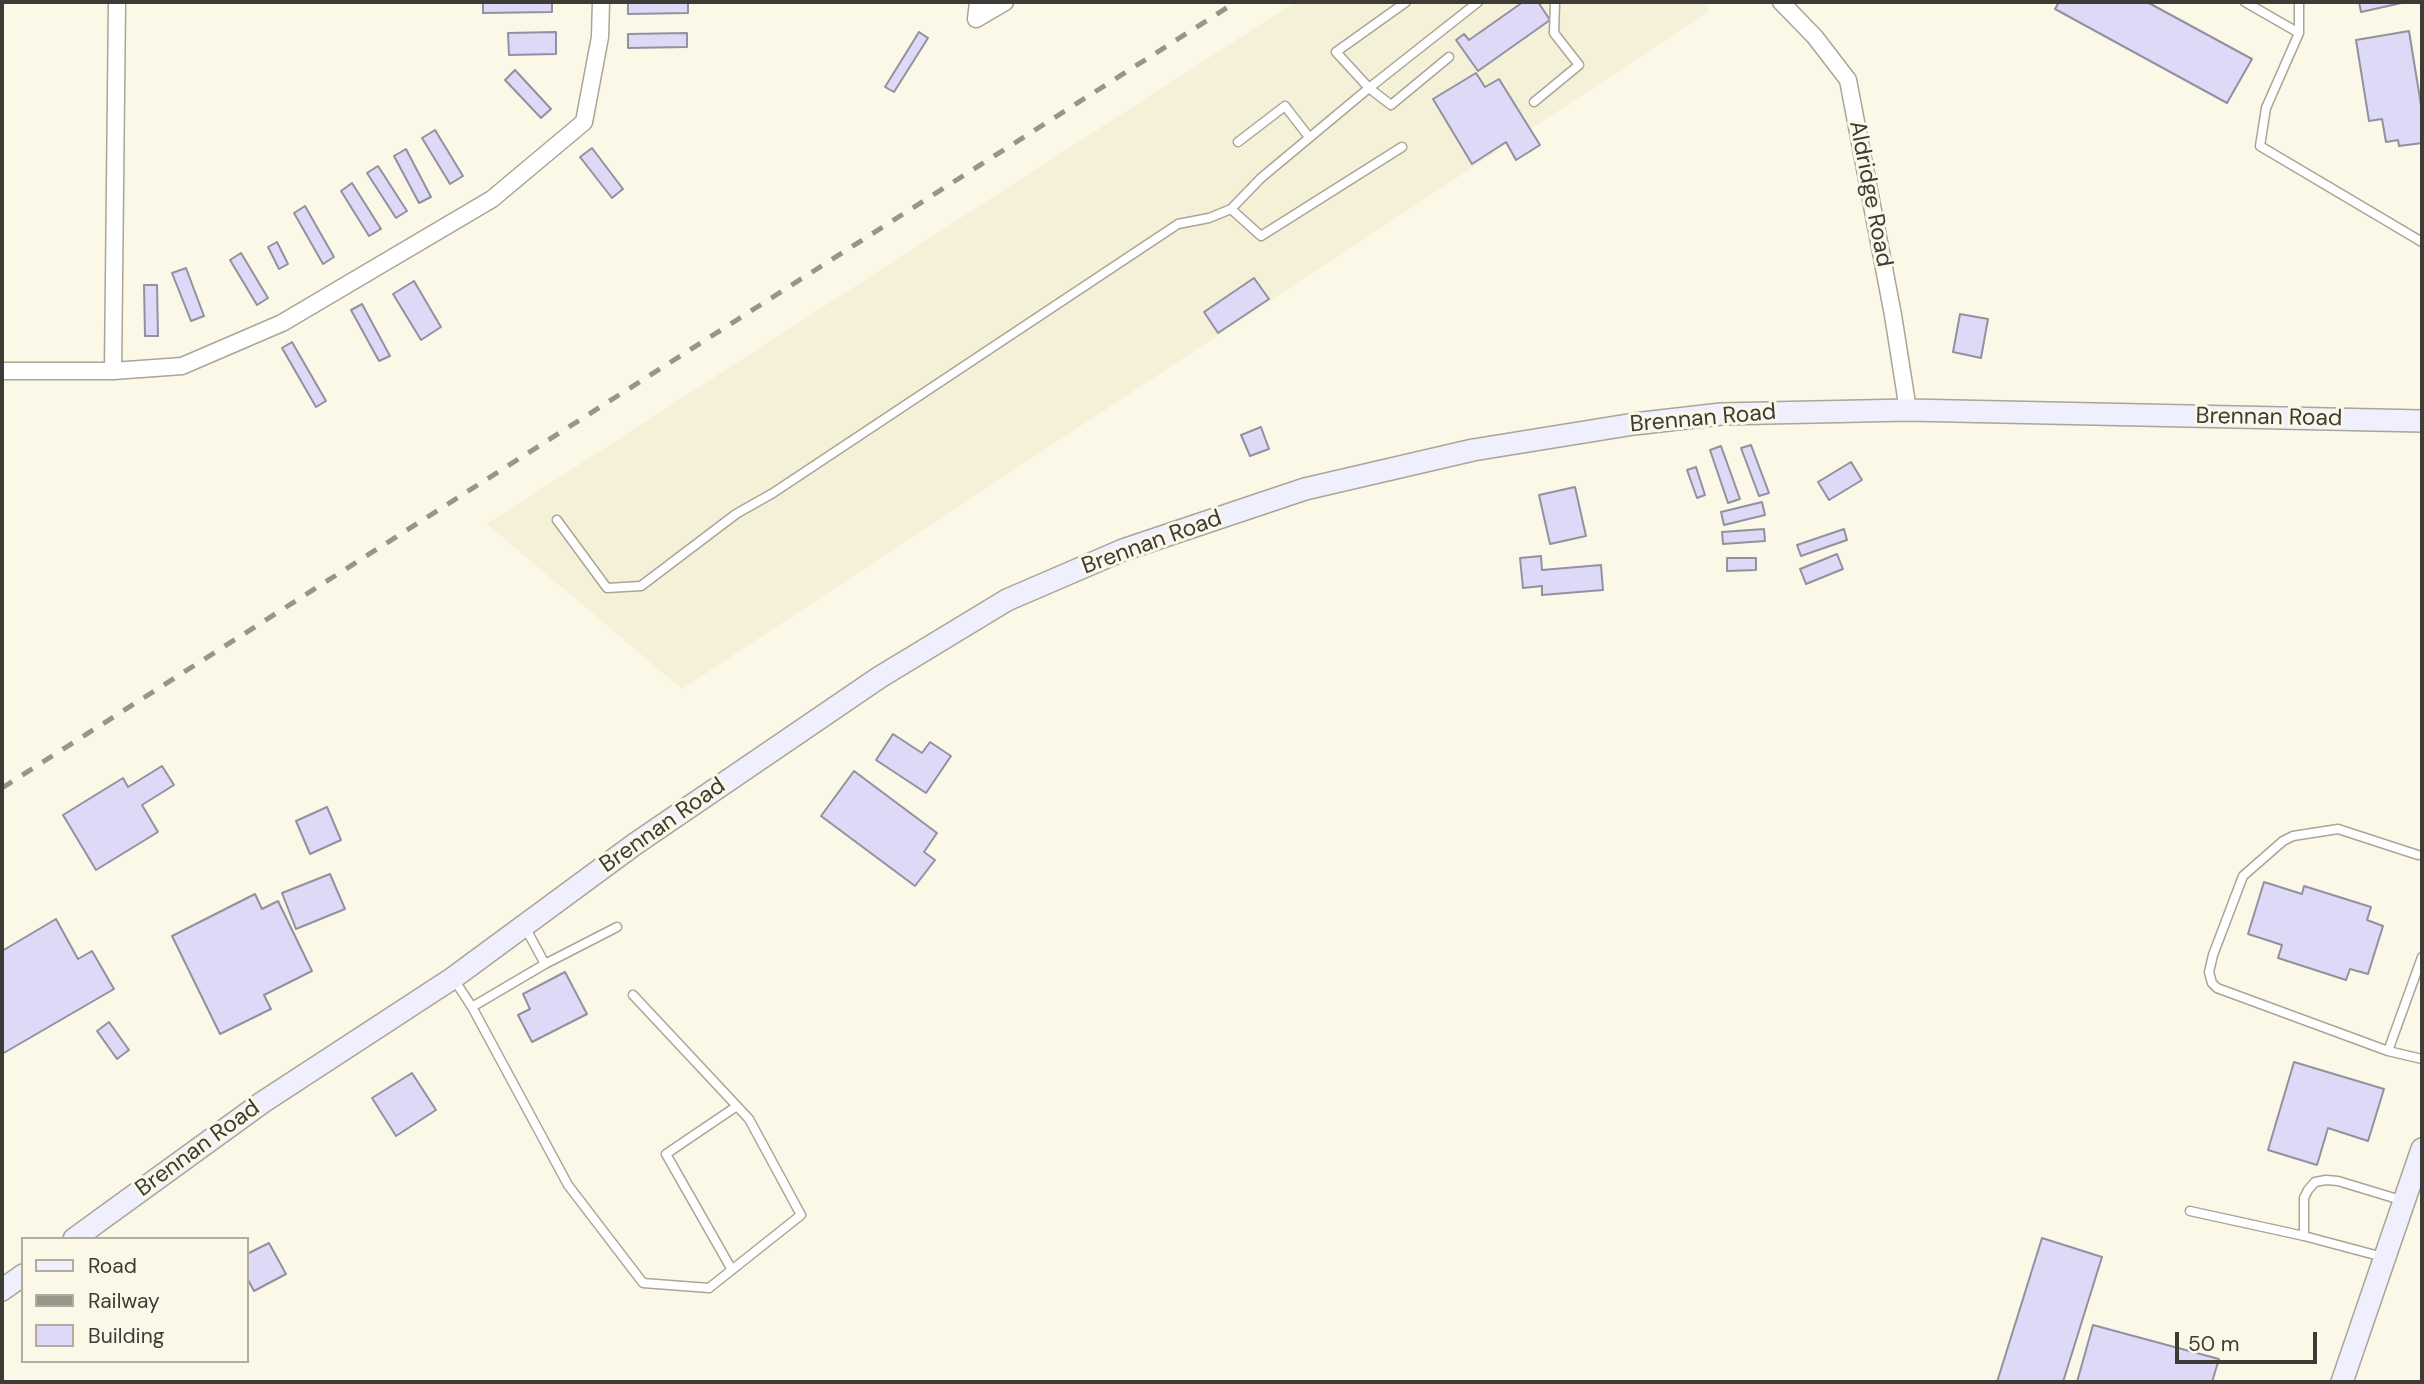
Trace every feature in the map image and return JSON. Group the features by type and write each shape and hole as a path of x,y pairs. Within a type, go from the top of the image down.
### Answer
{"street":[{"path":"113,371 117,2"},
{"path":"2,371 113,371 182,366 282,323 492,199 583,122 600,37 601,2"},
{"path":"978,2 976,19 1005,2"},
{"name":"Aldridge Road","path":"1781,2 1815,37 1848,80 1893,315 1908,410"},
{"name":"Brennan Road","path":"77,1237 263,1102 453,978 635,844 880,677 1007,600 1123,550 1304,489 1473,450 1634,424 1721,414 1908,410 2422,421"},
{"path":"2342,1382 2422,1149"},
{"path":"2,1290 21,1276"}],"lane":[{"path":"1406,2 1336,52 1369,88 1391,104 1449,57"},
{"path":"557,520 607,588 641,586 736,513 773,493 1178,224 1209,218 1231,209 1261,178 1309,137 1478,2"},
{"path":"1534,102 1579,65 1554,33 1555,2"},
{"path":"2245,2 2299,33"},
{"path":"2299,2 2299,33 2266,108 2260,146 2422,242"},
{"path":"1238,142 1285,106 1309,137"},
{"path":"1231,209 1261,236 1402,147"},
{"path":"2418,855 2338,829 2293,836 2283,841 2243,876 2209,972 2212,983 2217,988 2388,1052 2422,1059"},
{"path":"524,924 545,964"},
{"path":"472,1007 545,964 618,927"},
{"path":"2388,1052 2422,957"},
{"path":"453,978 472,1007 568,1185 643,1283 709,1288 801,1215 749,1119 633,995"},
{"path":"732,1270 666,1154 737,1106"},
{"path":"2304,1236 2304,1198 2315,1182 2338,1181 2404,1201"},
{"path":"2190,1211 2304,1236 2386,1258"}],"shaded area":[{"path":"1295,2 1699,2 1711,10 682,689 487,524"}],"building":[{"path":"483,2 552,2 552,12 483,13"},
{"path":"628,2 688,2 688,13 628,14"},
{"path":"1523,2 1538,2 1550,20 1478,71 1456,40 1464,34 1469,40"},
{"path":"2059,2 2147,2 2252,59 2227,103 2055,9"},
{"path":"2359,2 2406,2 2361,12"},
{"path":"2409,31 2422,111 2422,143 2399,146 2398,140 2386,142 2382,119 2369,121 2356,40"},
{"path":"556,32 556,54 509,55 508,33"},
{"path":"919,32 928,38 894,92 885,87"},
{"path":"687,33 687,47 628,48 628,34"},
{"path":"515,70 551,109 541,118 505,80"},
{"path":"1476,73 1485,87 1499,79 1540,145 1516,160 1506,142 1472,164 1433,99"},
{"path":"435,130 463,176 450,184 422,138"},
{"path":"592,148 623,189 612,198 580,157"},
{"path":"406,149 431,197 419,203 394,156"},
{"path":"378,166 407,211 396,218 367,173"},
{"path":"352,183 381,229 369,236 341,191"},
{"path":"305,206 334,257 323,264 294,213"},
{"path":"277,242 288,264 279,269 268,247"},
{"path":"241,253 268,298 257,305 230,260"},
{"path":"186,268 204,316 191,321 172,273"},
{"path":"1254,278 1269,299 1218,333 1204,312"},
{"path":"414,281 441,327 421,340 393,294"},
{"path":"144,285 157,285 158,336 145,336"},
{"path":"362,304 390,356 379,361 351,310"},
{"path":"1960,314 1988,319 1981,358 1953,352"},
{"path":"292,342 326,401 316,407 282,348"},
{"path":"1261,427 1269,449 1250,456 1241,435"},
{"path":"1751,445 1769,493 1759,496 1741,448"},
{"path":"1721,446 1740,499 1728,503 1710,450"},
{"path":"1851,462 1862,480 1829,500 1818,482"},
{"path":"1696,467 1705,495 1697,498 1687,470"},
{"path":"1575,487 1586,536 1550,544 1539,495"},
{"path":"1762,502 1765,515 1724,525 1721,512"},
{"path":"1764,529 1765,541 1723,544 1722,532"},
{"path":"1844,529 1847,540 1801,556 1797,545"},
{"path":"1837,554 1843,569 1806,584 1800,569"},
{"path":"1541,556 1542,570 1601,565 1603,590 1542,595 1542,586 1523,588 1520,558"},
{"path":"1727,558 1756,558 1756,570 1727,571"},
{"path":"893,734 922,753 930,742 951,756 926,793 876,760"},
{"path":"162,766 174,785 142,805 158,832 96,870 63,815 123,778 128,787"},
{"path":"854,771 937,833 924,852 935,860 915,886 821,816"},
{"path":"327,807 341,840 310,854 296,821"},
{"path":"330,874 345,909 296,929 282,893"},
{"path":"2264,882 2302,894 2304,886 2371,907 2367,920 2383,926 2368,974 2350,969 2346,980 2278,958 2282,945 2248,934"},
{"path":"255,894 262,909 278,901 312,971 264,995 271,1009 220,1034 172,936"},
{"path":"56,919 78,959 92,951 114,989 2,1054 2,951"},
{"path":"565,972 587,1014 532,1042 518,1015 530,1009 523,994"},
{"path":"109,1022 129,1050 117,1059 97,1031"},
{"path":"2294,1062 2384,1089 2368,1141 2328,1128 2317,1165 2268,1150"},
{"path":"412,1073 436,1110 396,1136 372,1098"},
{"path":"2042,1238 2102,1257 2063,1382 1997,1382"},
{"path":"269,1243 286,1274 254,1291 248,1280 248,1254"},
{"path":"2093,1325 2219,1359 2212,1382 2077,1382"}],"railway":[{"path":"2,788 1236,2"}]}
